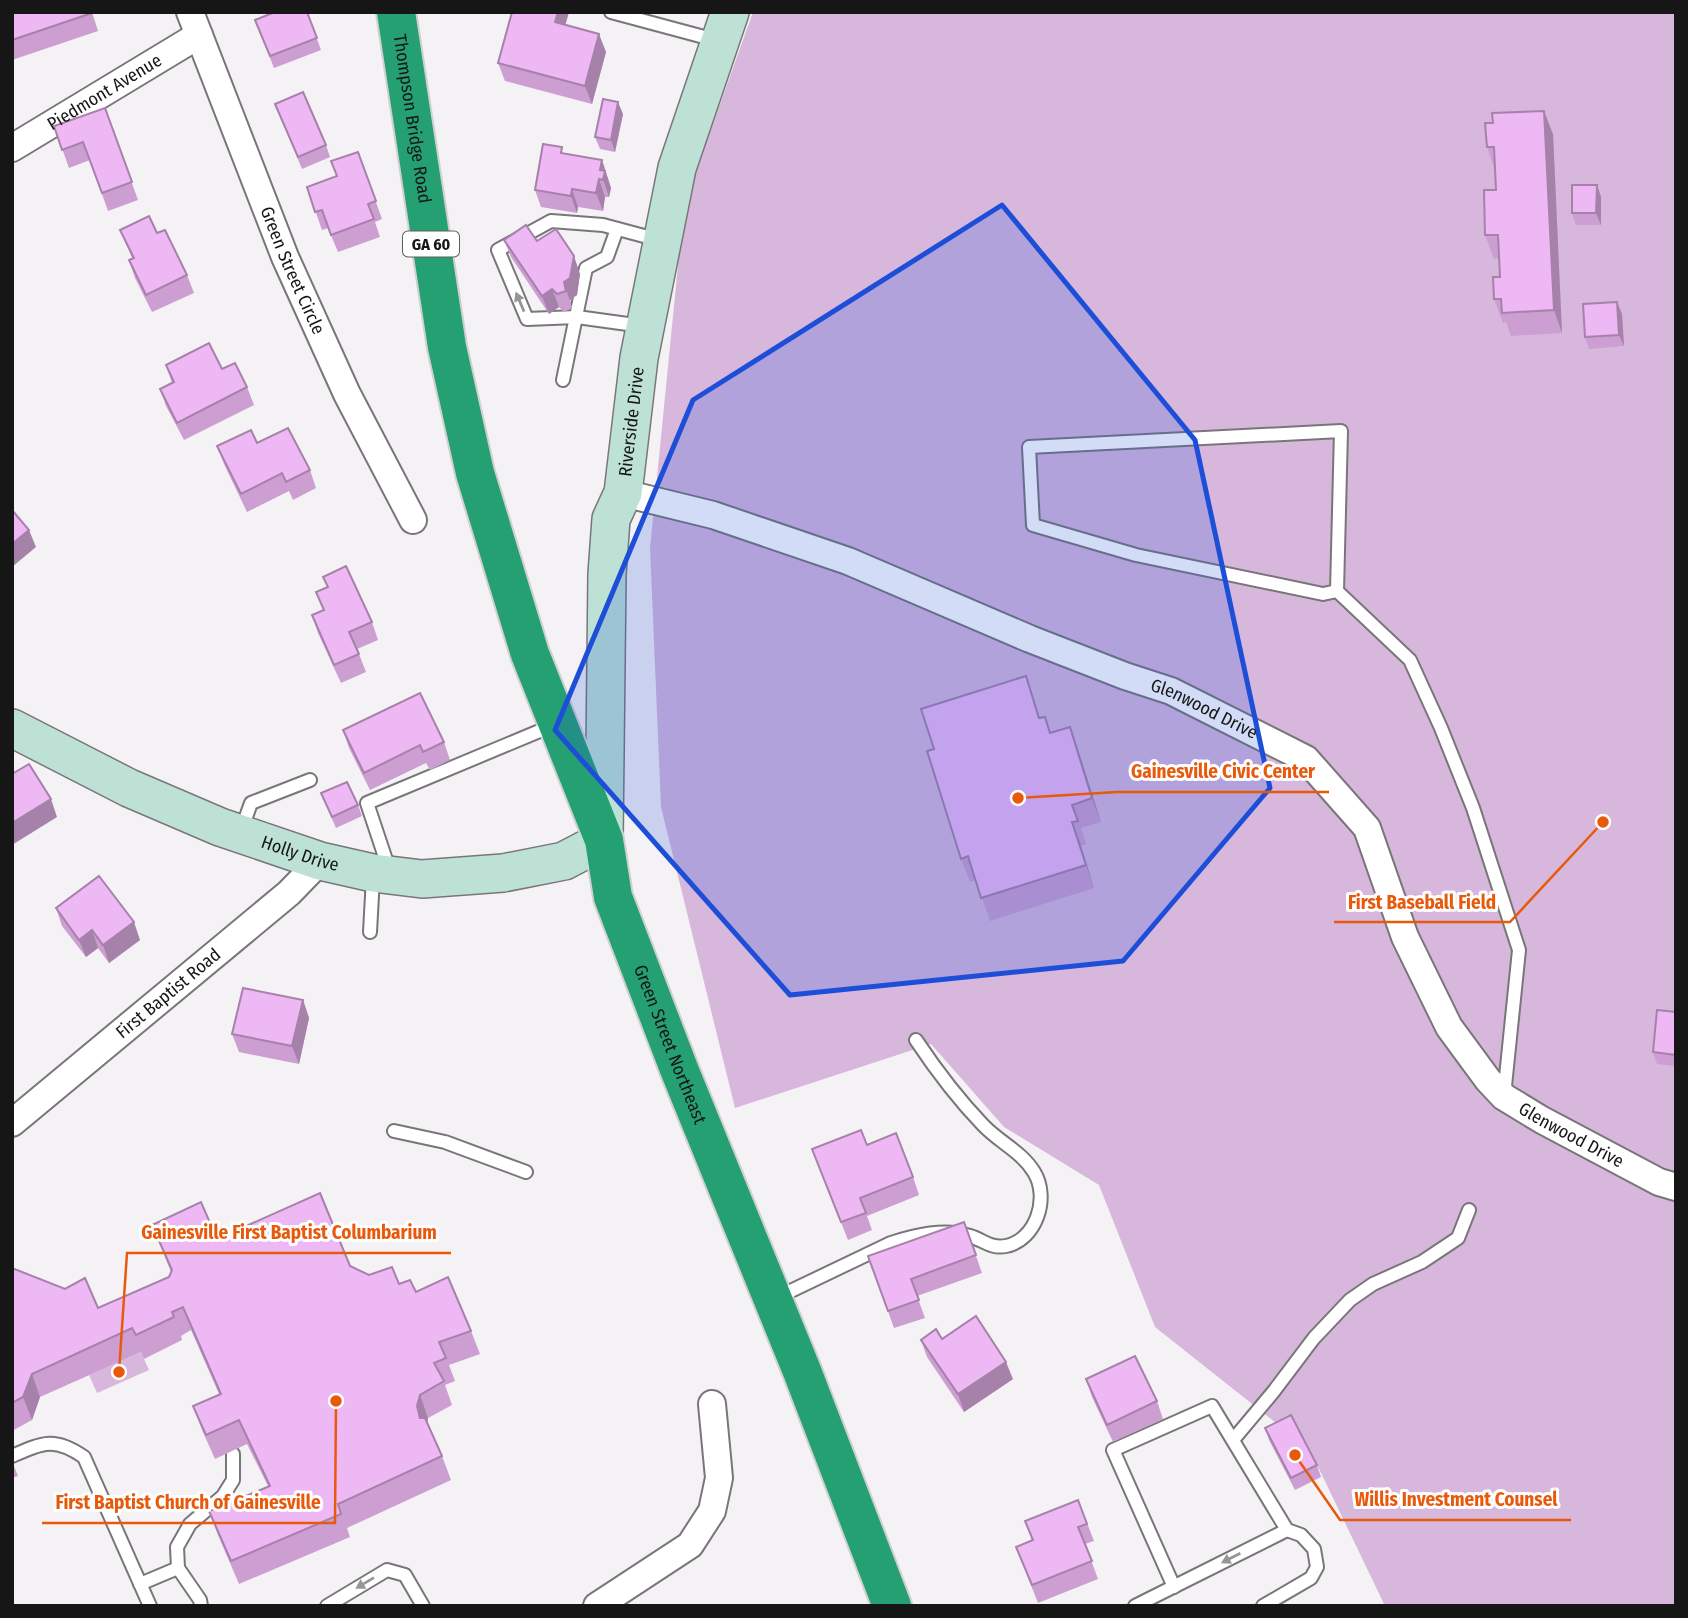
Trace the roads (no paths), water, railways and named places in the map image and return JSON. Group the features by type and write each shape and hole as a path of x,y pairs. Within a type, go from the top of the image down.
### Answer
{"highway":[{"name":"Thompson Bridge Road","path":"396,12 447,347 475,473"},
{"name":"Green Street Northeast","path":"475,473 530,654 604,840 613,897 892,1606"}],"main road":[{"name":"Riverside Drive","path":"604,840 607,574 611,519 622,493 639,358 677,168 725,27"},
{"name":"Holly Drive","path":"12,728 129,788 240,835 320,861 382,875 422,879 503,873 564,861 604,840"}],"street":[{"name":"Piedmont Avenue","path":"12,148 194,24"},
{"name":"Green Street Circle","path":"194,24 285,257 347,394 414,520"},
{"name":"Glenwood Drive","path":"622,493 713,514 848,561 1030,639 1125,677 1171,691 1306,759 1367,828 1405,937 1449,1027 1488,1080 1504,1097 1542,1120 1659,1182 1676,1188"},
{"name":"First Baptist Road","path":"12,1122 289,893 320,861"},
{"path":"597,1606 690,1545 712,1511 719,1478 712,1404"}],"lane":[{"path":"611,12 725,27"},
{"path":"646,327 577,317 527,319 498,250 551,221 617,229 663,241"},
{"path":"563,380 586,268 607,257 617,229"},
{"path":"1337,591 1323,594 1184,566 1091,543 1033,525 1028,447 1341,432 1337,591 1410,660 1473,808 1519,950 1504,1097"},
{"path":"370,932 382,875 367,803 557,724"},
{"path":"240,835 251,803 310,780"},
{"path":"773,1300 891,1244 925,1234 970,1236 992,1247 1006,1246 1026,1235 1039,1213 1042,1193 1035,1173 1020,1155 984,1126 930,1062 916,1040"},
{"path":"394,1131 445,1142 526,1172"},
{"path":"1233,1440 1314,1338 1350,1300 1373,1284 1422,1262 1458,1238 1469,1210"},
{"path":"1174,1587 1114,1450 1212,1406 1287,1530 1301,1535 1314,1549 1317,1567 1311,1578 1263,1606"},
{"path":"12,1456 35,1446 55,1442 84,1457 150,1606"},
{"path":"201,1606 200,1600 178,1568 177,1547 190,1524 223,1496 233,1480 233,1454"},
{"path":"1135,1606 1287,1530"},
{"path":"140,1584 178,1568"},
{"path":"327,1606 387,1570 405,1575 423,1606"}],"place":[{"name":"Gainesville Civic Center","path":"1018,798"},
{"name":"First Baseball Field","path":"1603,822"},
{"name":"Gainesville First Baptist Columbarium","path":"119,1372"},
{"name":"First Baptist Church of Gainesville","path":"336,1401"},
{"name":"Willis Investment Counsel","path":"1295,1455"}]}
